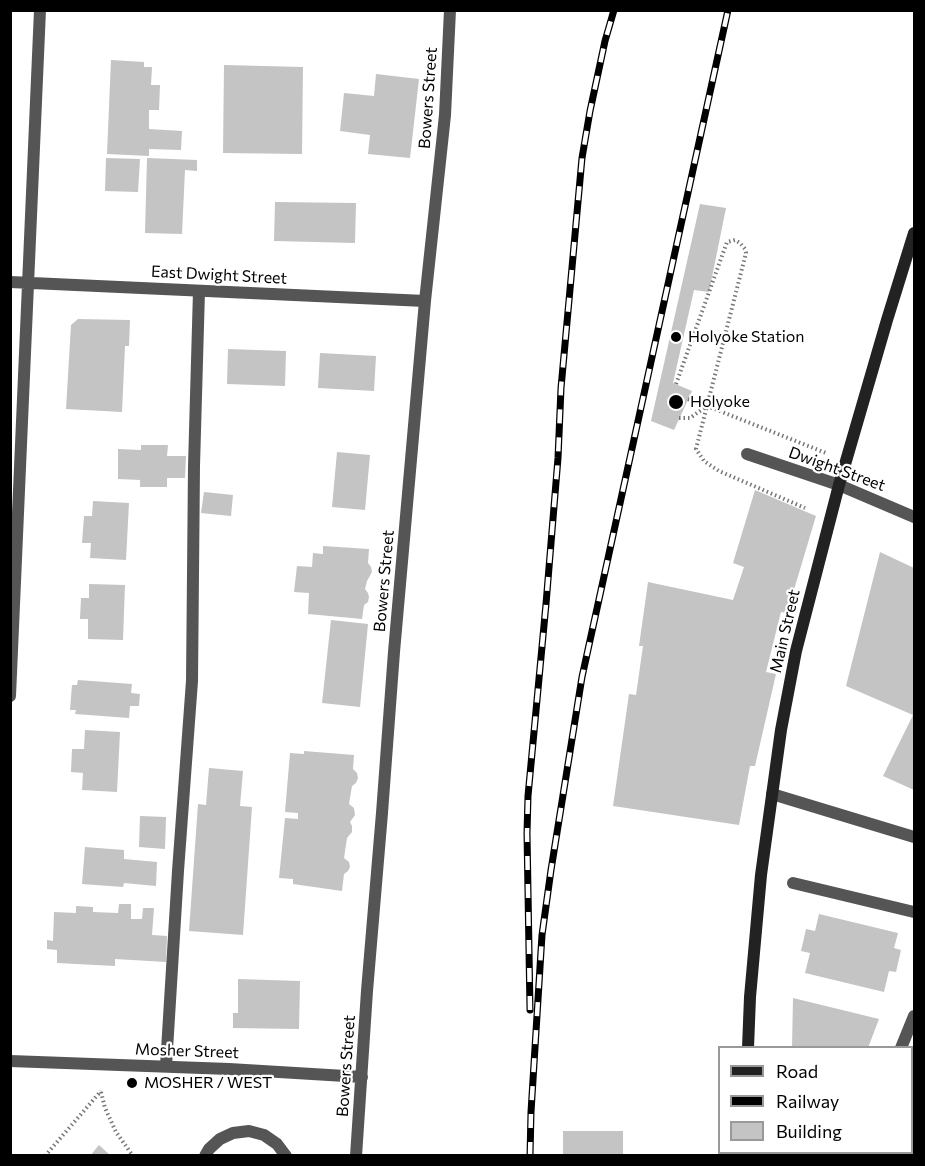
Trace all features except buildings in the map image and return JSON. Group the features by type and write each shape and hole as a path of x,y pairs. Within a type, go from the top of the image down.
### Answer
{"main road":[{"name":"Main Street","path":"748,1046 755,936 772,794 796,651 839,485 915,233"}],"street":[{"path":"10,696 13,558 29,283 40,10"},
{"name":"Bowers Street","path":"356,1155 394,652 425,301 445,115 450,10"},
{"name":"East Dwight Street","path":"10,282 425,301"},
{"path":"166,1066 193,671 194,466 200,291"},
{"name":"Dwight Street","path":"747,454 839,485 915,517"},
{"path":"772,794 915,837"},
{"path":"794,883 915,912"},
{"path":"901,1046 915,1016"},
{"name":"Mosher Street","path":"10,1061 166,1066 362,1077"},
{"path":"205,1155 220,1139 233,1133 249,1131 271,1139 285,1155"}],"path":[{"path":"676,384 727,242 735,240 740,243 746,253 696,450 704,462 719,471 805,508"},
{"path":"688,399 826,453"},
{"path":"679,418 690,418 707,406"},
{"path":"45,1155 100,1091 116,1132 133,1155"}],"railway":[{"path":"530,1010 528,796 558,458 561,388 582,158 605,41 614,10"},
{"path":"530,1156 542,935 582,677 728,10"}],"place":[{"name":"Holyoke Station","path":"676,337"},
{"name":"Holyoke","path":"676,402"},
{"name":"MOSHER / WEST","path":"132,1083"}]}
